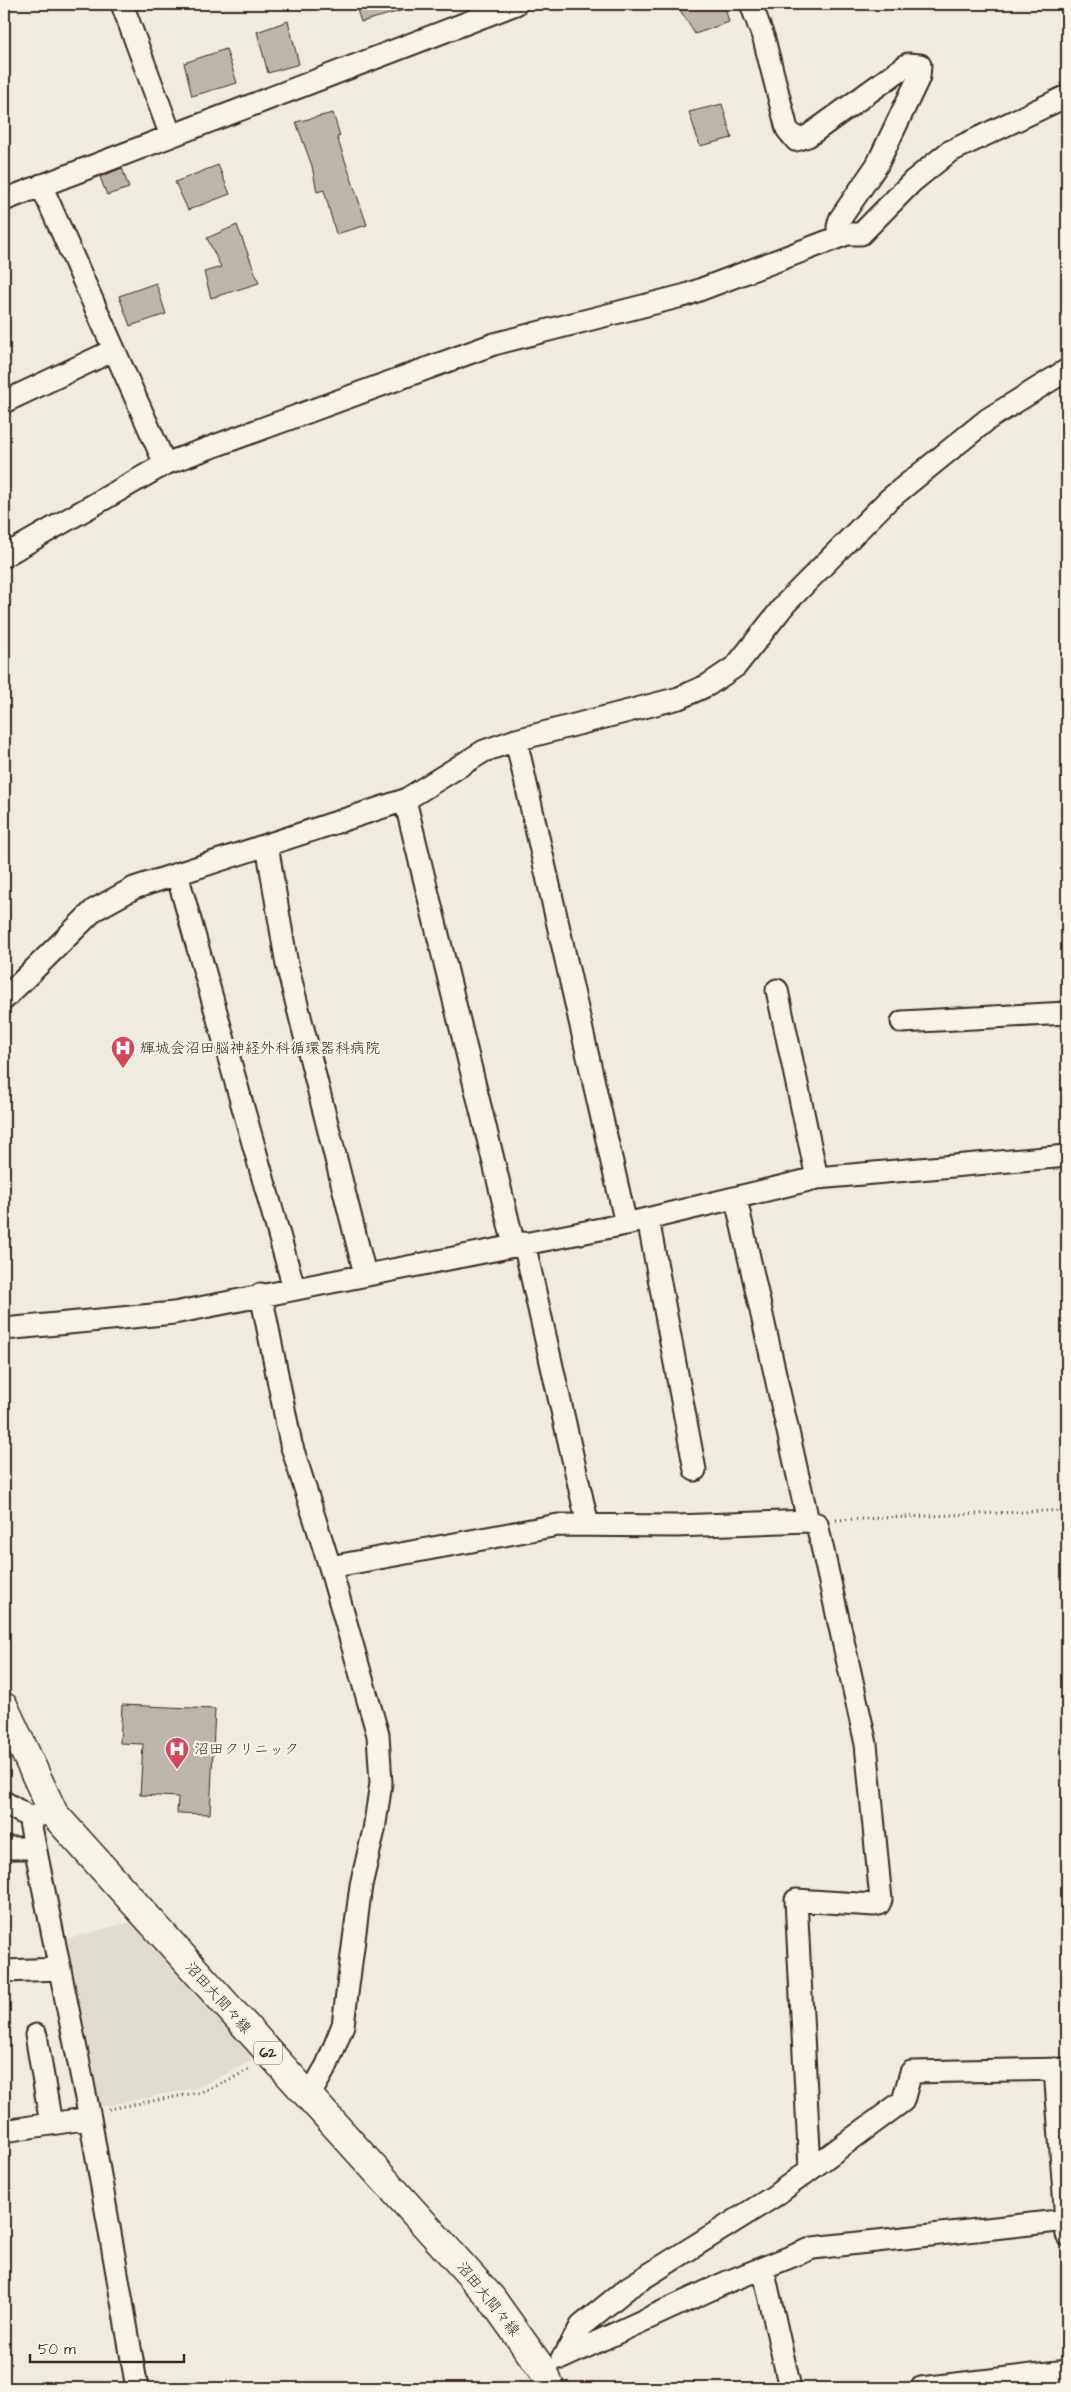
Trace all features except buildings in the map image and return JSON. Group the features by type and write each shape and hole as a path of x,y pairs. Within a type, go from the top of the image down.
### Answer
{"main road":[{"name":"沼田大間々線","path":"4,1707 41,1815 271,2057 492,2299 553,2372"}],"street":[{"path":"122,4 171,136"},
{"path":"4,200 516,4"},
{"path":"751,4 764,39 787,129 796,140 808,136 908,64 920,65 919,77 908,103 877,165 840,219 838,227 847,234"},
{"path":"4,556 165,464 494,344 686,295 847,234 861,234 913,181 948,152 1067,96"},
{"path":"41,185 165,464"},
{"path":"4,402 114,350"},
{"path":"4,999 94,910 134,888 405,800 484,751 516,740 679,698 708,685 736,666 786,603 888,500 988,419 1067,370"},
{"path":"516,740 626,1224"},
{"path":"405,800 519,1244 588,1525"},
{"path":"267,845 287,965 365,1274"},
{"path":"177,874 294,1288"},
{"path":"777,990 817,1178"},
{"path":"902,1022 1067,1013"},
{"path":"4,1329 174,1313 261,1294 626,1224 817,1178 1067,1156"},
{"path":"736,1199 808,1521"},
{"path":"648,1219 695,1470"},
{"path":"261,1294 291,1444 330,1567 378,1735 381,1783 374,1830 361,1885 343,2025 327,2065 308,2098"},
{"path":"330,1567 558,1525 676,1526 808,1521 817,1524 866,1744 881,1900 880,1904 874,1905 796,1900 810,2169"},
{"path":"4,1802 41,1815 35,1848 90,2115 137,2388"},
{"path":"4,1848 35,1848"},
{"path":"4,1971 60,1969"},
{"path":"36,2036 51,2124"},
{"path":"1061,2069 1067,2225 813,2248 763,2268 553,2372 580,2326 629,2287 773,2197 903,2101 910,2072 1061,2069"},
{"path":"4,2132 90,2115"},
{"path":"763,2268 790,2388"},
{"path":"921,2388 1067,2371"}],"path":[{"path":"808,1521 1067,1510"},
{"path":"90,2115 201,2092 226,2082 271,2057"}],"shaded area":[{"path":"133,1921 257,2058 200,2087 96,2108 60,1941"}],"place":[{"name":"輝城会沼田脳神経外科循環器科病院","path":"123,1069"},
{"name":"沼田クリニック","path":"177,1770"}]}
